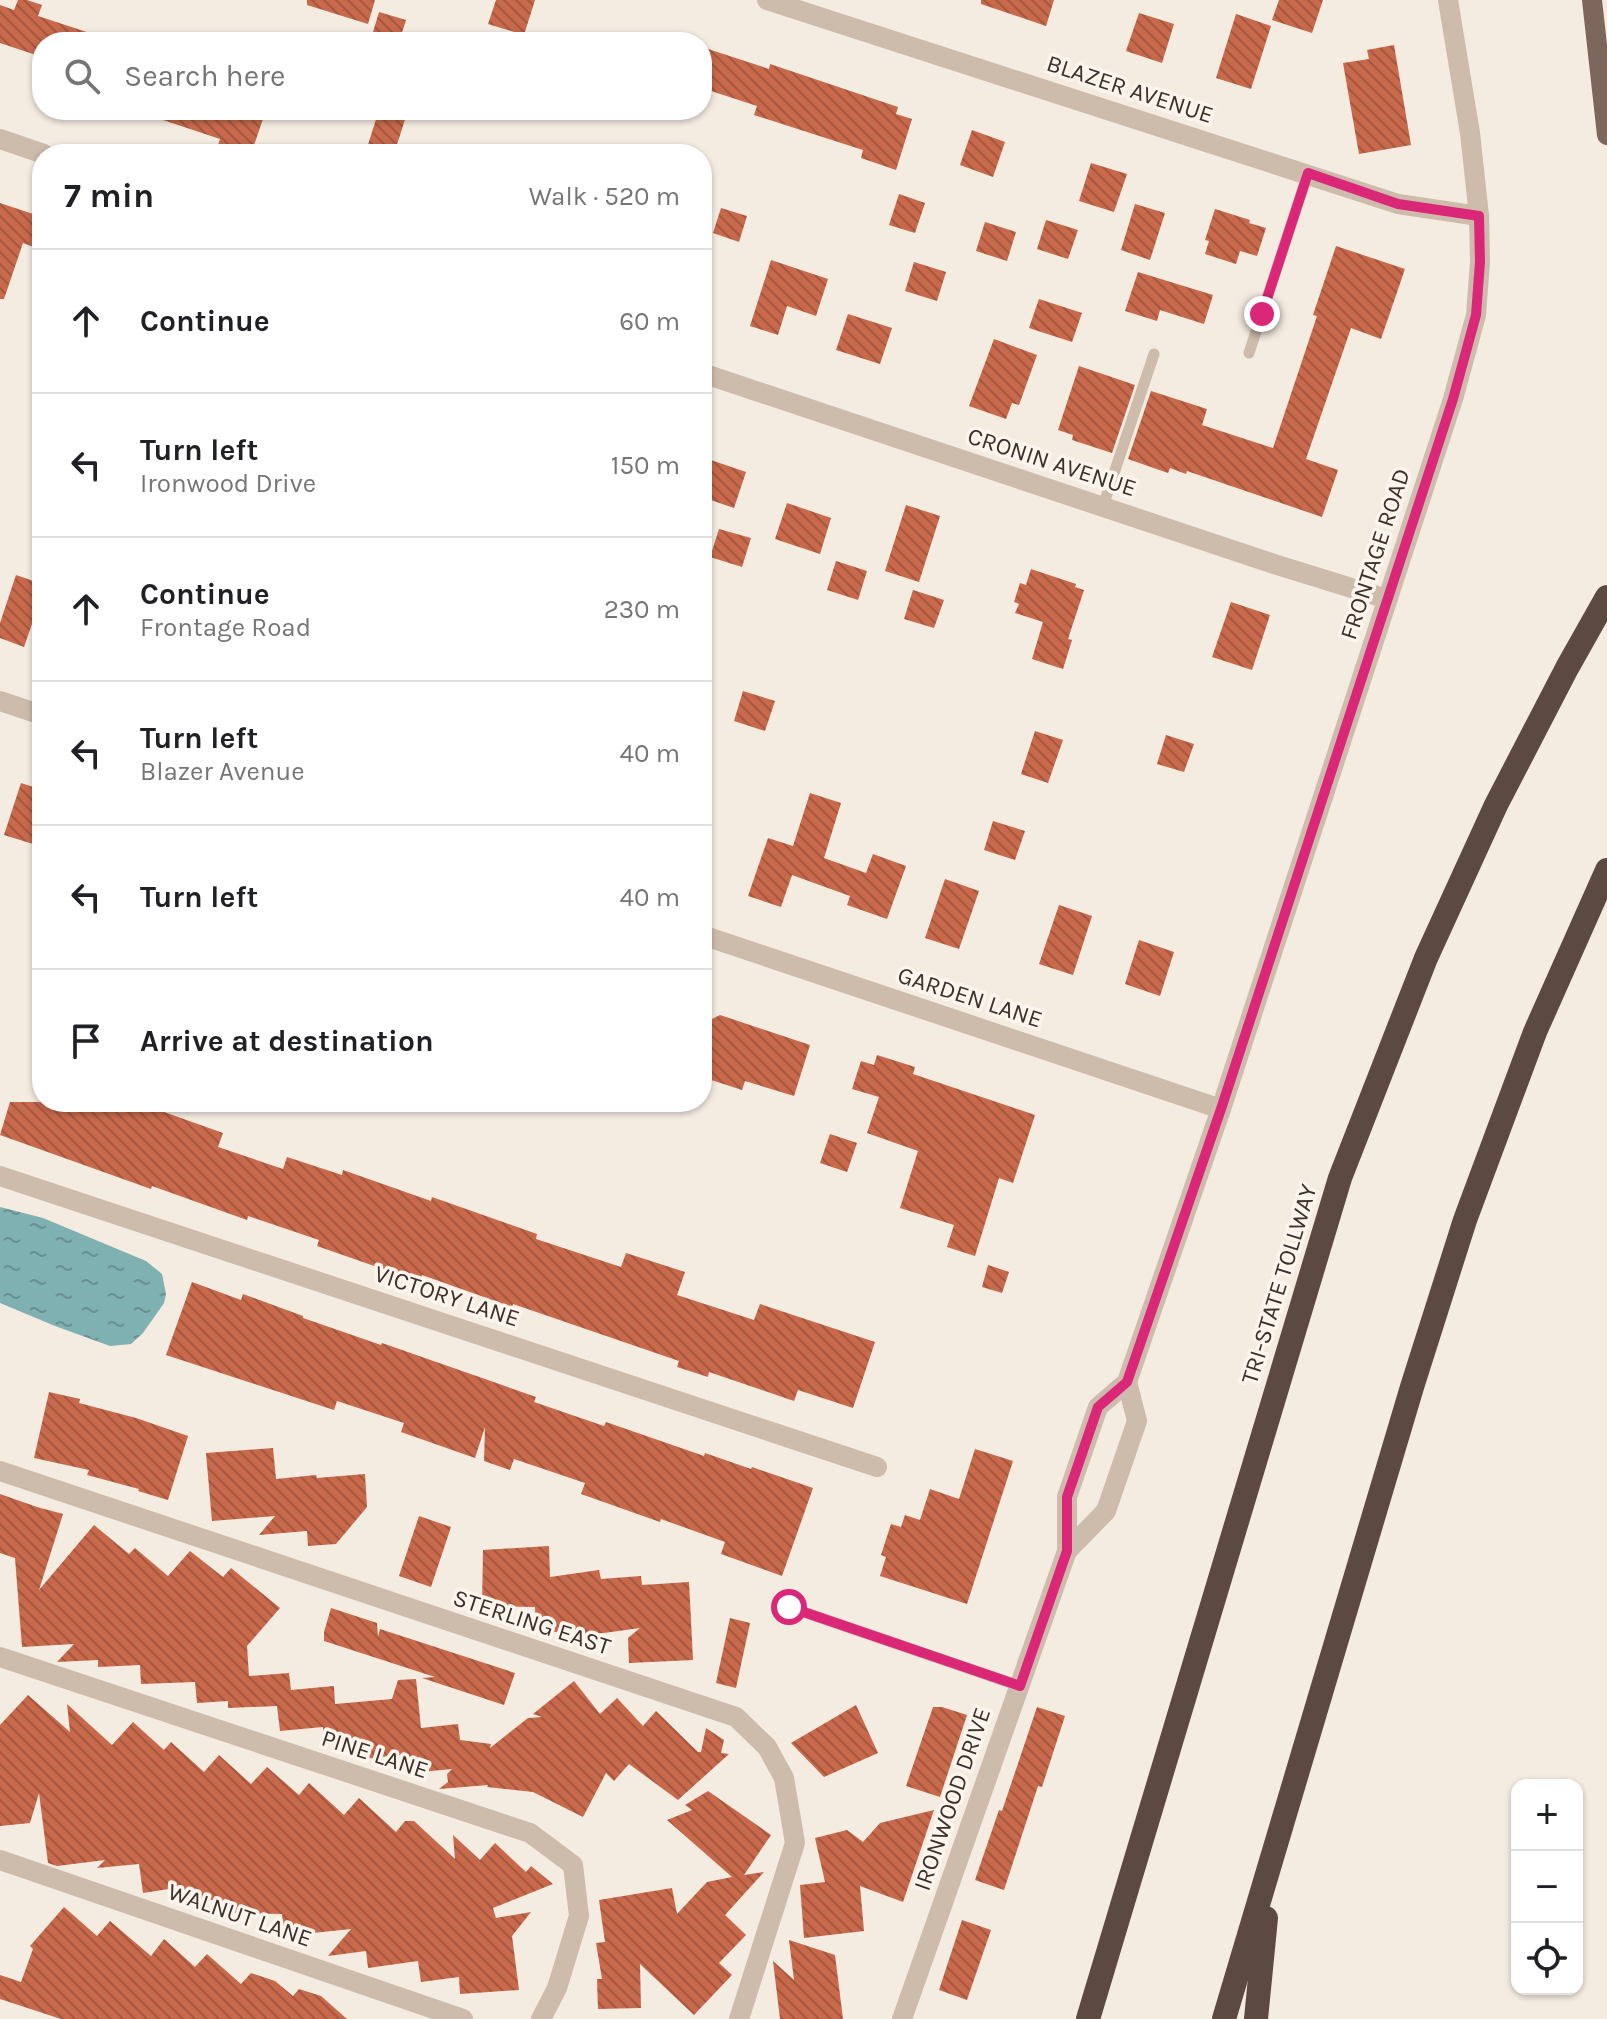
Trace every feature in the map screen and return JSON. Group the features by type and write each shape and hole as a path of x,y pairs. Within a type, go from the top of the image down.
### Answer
{"highway":[{"name":"TRI-STATE TOLLWAY","path":"1088,2019 1340,1178 1426,958 1496,805 1607,597"},
{"path":"1224,2019 1412,1387 1465,1220 1535,1032 1607,870"},
{"path":"1256,2019 1271,1862"}],"main road":[{"path":"1592,0 1607,135"}],"street":[{"name":"BLAZER AVENUE","path":"767,0 1398,204 1479,216"},
{"name":"FRONTAGE ROAD","path":"1221,1109 1453,399 1476,315 1479,216 1470,133 1448,0"},
{"path":"0,139 32,150"},
{"name":"CRONIN AVENUE","path":"712,376 1387,599"},
{"path":"0,701 32,712"},
{"name":"GARDEN LANE","path":"712,938 1221,1109"},
{"name":"IRONWOOD DRIVE","path":"902,2019 1067,1551 1067,1497 1098,1407 1127,1382 1221,1109"},
{"name":"VICTORY LANE","path":"0,1176 877,1467"},
{"name":"IRONWOOD DRIVE","path":"1067,1551 1106,1511 1137,1421 1127,1382"},
{"name":"STERLING EAST","path":"0,1471 736,1717 767,1747 784,1778 795,1843 739,2019"},
{"name":"PINE LANE","path":"0,1657 530,1833 573,1865 579,1916 557,1988 541,2019"},
{"name":"WALNUT LANE","path":"0,1860 463,2019"}],"lane":[{"path":"1249,353 1308,173"},
{"path":"1103,506 1154,354"},
{"path":"789,1607 1020,1686"}],"water":[{"path":"0,1207 43,1218 146,1261 162,1274 166,1294 164,1303 143,1333 131,1344 110,1346 0,1303"}],"building":[{"path":"18,0 27,0 42,5 38,16 87,32 32,32 32,54 0,43 0,5 14,10"},
{"path":"307,0 375,0 368,24 307,5"},
{"path":"496,0 535,0 525,32 488,24"},
{"path":"981,0 1054,0 1046,26 981,4"},
{"path":"1279,0 1323,0 1312,33 1272,20"},
{"path":"379,12 406,20 402,32 373,32"},
{"path":"1139,13 1174,24 1162,63 1126,51"},
{"path":"1236,14 1271,26 1251,89 1216,78"},
{"path":"1394,45 1411,145 1359,154 1343,63 1369,59 1367,50"},
{"path":"712,50 769,69 770,64 898,107 896,114 912,119 896,170 861,158 863,150 754,115 757,106 712,91"},
{"path":"163,120 263,120 254,144 218,144 220,139"},
{"path":"376,120 405,120 397,144 368,144"},
{"path":"972,130 1005,142 993,177 960,165"},
{"path":"1091,163 1127,174 1114,212 1079,201"},
{"path":"899,194 925,203 915,233 889,225"},
{"path":"0,203 32,214 32,246 23,243 4,299 0,299"},
{"path":"1135,204 1165,213 1150,260 1121,250"},
{"path":"721,208 747,216 739,242 713,233"},
{"path":"1215,209 1266,228 1257,256 1240,251 1236,264 1205,254 1209,241 1205,240"},
{"path":"1046,220 1078,230 1068,259 1037,249"},
{"path":"985,222 1016,232 1007,261 976,251"},
{"path":"1336,246 1405,269 1381,339 1351,328 1306,459 1338,470 1322,517 1187,471 1186,474 1170,468 1168,473 1128,459 1151,391 1207,409 1202,425 1273,448 1317,316 1313,315"},
{"path":"771,260 828,279 816,316 787,306 778,335 750,326"},
{"path":"914,262 946,272 937,301 905,291"},
{"path":"1138,272 1213,295 1204,324 1160,310 1157,321 1125,311"},
{"path":"1039,299 1082,313 1072,342 1029,328"},
{"path":"848,314 892,328 880,364 836,350"},
{"path":"994,339 1037,355 1019,405 1012,403 1006,419 969,406"},
{"path":"1079,366 1135,385 1112,453 1072,440 1073,435 1058,430"},
{"path":"712,460 746,472 734,508 712,500"},
{"path":"787,503 831,518 820,554 775,539"},
{"path":"906,505 940,516 919,582 885,571"},
{"path":"719,529 751,538 742,567 712,558"},
{"path":"836,561 867,571 858,600 827,590"},
{"path":"1031,569 1076,584 1075,587 1084,590 1068,639 1072,640 1063,669 1032,659 1043,622 1015,613 1019,604 1014,602 1020,583 1026,585"},
{"path":"16,575 32,581 32,624 24,647 0,638 0,623"},
{"path":"913,590 944,600 934,628 904,619"},
{"path":"1231,602 1270,615 1252,670 1212,657"},
{"path":"743,691 775,701 765,731 734,721"},
{"path":"1035,731 1063,740 1048,783 1021,774"},
{"path":"1166,735 1194,744 1184,772 1157,764"},
{"path":"21,783 32,787 32,844 4,835"},
{"path":"810,793 841,803 824,858 866,873 873,854 906,866 887,919 847,905 850,896 792,875 781,907 748,896 768,838 793,846"},
{"path":"993,821 1025,831 1015,860 984,850"},
{"path":"945,879 979,891 959,949 925,938"},
{"path":"1059,905 1092,916 1073,975 1039,964"},
{"path":"1139,940 1174,952 1160,996 1125,984"},
{"path":"720,1015 810,1045 794,1096 745,1081 742,1090 712,1080 712,1019"},
{"path":"877,1055 915,1067 913,1074 1035,1115 1013,1183 999,1178 975,1256 947,1247 954,1225 900,1208 918,1151 867,1133 879,1097 852,1089 861,1061 874,1065"},
{"path":"10,1102 32,1102 32,1112 164,1112 223,1133 218,1147 283,1169 287,1157 342,1175 343,1170 431,1201 432,1197 537,1234 536,1239 621,1267 626,1253 685,1272 677,1295 754,1320 760,1304 875,1342 853,1408 798,1390 794,1401 709,1372 708,1377 677,1367 679,1361 422,1275 420,1282 317,1246 319,1240 248,1216 247,1220 152,1186 151,1189 0,1135"},
{"path":"830,1134 857,1143 847,1172 820,1163"},
{"path":"988,1265 1009,1272 1002,1293 982,1287"},
{"path":"192,1282 241,1300 243,1294 303,1318 536,1397 534,1402 604,1426 606,1422 704,1456 705,1453 813,1488 782,1576 721,1554 725,1542 581,1494 585,1483 514,1459 510,1470 484,1461 485,1427 475,1458 401,1432 404,1423 337,1401 334,1410 166,1355"},
{"path":"49,1392 80,1399 79,1403 188,1436 168,1500 87,1475 89,1470 34,1458"},
{"path":"273,1448 276,1479 365,1474 367,1507 336,1544 308,1546 307,1531 259,1535 275,1516 212,1521 206,1453"},
{"path":"975,1449 1013,1461 967,1604 880,1576 886,1557 881,1555 891,1524 901,1527 905,1515 920,1520 930,1489 959,1499"},
{"path":"0,1494 63,1514 39,1590 94,1525 129,1554 135,1548 168,1576 190,1551 223,1577 231,1568 280,1608 247,1646 249,1676 289,1673 291,1690 334,1686 335,1704 392,1699 398,1680 416,1679 421,1728 458,1724 460,1740 491,1744 490,1748 528,1718 542,1717 533,1714 574,1681 600,1714 617,1698 643,1726 656,1711 698,1752 701,1752 706,1728 724,1740 721,1753 729,1754 678,1800 629,1764 614,1781 606,1773 583,1817 533,1792 488,1785 439,1789 448,1782 447,1774 452,1769 410,1773 408,1754 363,1759 361,1741 324,1745 323,1727 280,1731 277,1706 228,1708 228,1701 197,1703 195,1682 141,1684 140,1665 98,1667 98,1660 57,1662 74,1644 22,1647 15,1558 0,1553"},
{"path":"419,1516 451,1527 431,1587 399,1576"},
{"path":"549,1546 550,1577 599,1570 601,1579 641,1576 642,1585 689,1582 693,1660 629,1663 628,1638 640,1628 575,1637 574,1631 536,1633 535,1607 482,1606 483,1550"},
{"path":"331,1608 377,1623 378,1637 380,1629 515,1673 504,1705 422,1678 435,1677 324,1641"},
{"path":"730,1618 750,1623 736,1688 716,1683"},
{"path":"28,1695 70,1732 67,1704 112,1745 133,1722 164,1750 171,1742 204,1772 219,1755 251,1784 267,1767 299,1795 309,1783 344,1815 359,1798 396,1832 405,1821 414,1821 455,1859 453,1835 480,1860 495,1843 526,1872 531,1866 553,1884 493,1908 496,1918 531,1912 512,1936 519,1990 460,1994 459,1977 421,1982 418,1961 368,1968 366,1951 328,1956 351,1929 284,1936 282,1914 222,1913 222,1899 177,1903 175,1888 143,1893 139,1864 97,1868 105,1860 57,1866 48,1863 39,1793 30,1823 0,1826 0,1725"},
{"path":"856,1705 878,1753 824,1777 791,1743"},
{"path":"933,1707 967,1715 940,1797 906,1786"},
{"path":"1037,1707 1065,1716 1004,1890 975,1880"},
{"path":"708,1791 771,1835 744,1875 764,1872 725,1915 746,1935 719,1963 732,1975 694,2015 640,1964 641,2008 598,2009 597,1979 602,1979 596,1943 605,1942 599,1900 672,1888 677,1914 707,1882 732,1877 667,1820 692,1810 685,1805"},
{"path":"934,1810 903,1902 860,1886 864,1931 804,1938 800,1885 825,1882 815,1838 847,1830 863,1842 880,1823"},
{"path":"64,1907 97,1936 110,1921 151,1956 164,1939 195,1967 207,1954 241,1984 251,1973 275,1981 293,1996 299,1989 321,1996 347,2019 61,2019 0,1999 0,1975 21,1982 33,1949 30,1946"},
{"path":"962,1920 991,1930 967,2000 939,1990"},
{"path":"789,1940 835,1955 843,2019 780,2019 773,1961 794,1980"}],"route":[{"path":"789,1607 1020,1686 1067,1551 1067,1497 1098,1407 1127,1382 1221,1109 1453,399 1476,315 1479,216 1398,204 1308,173 1262,314"}]}
